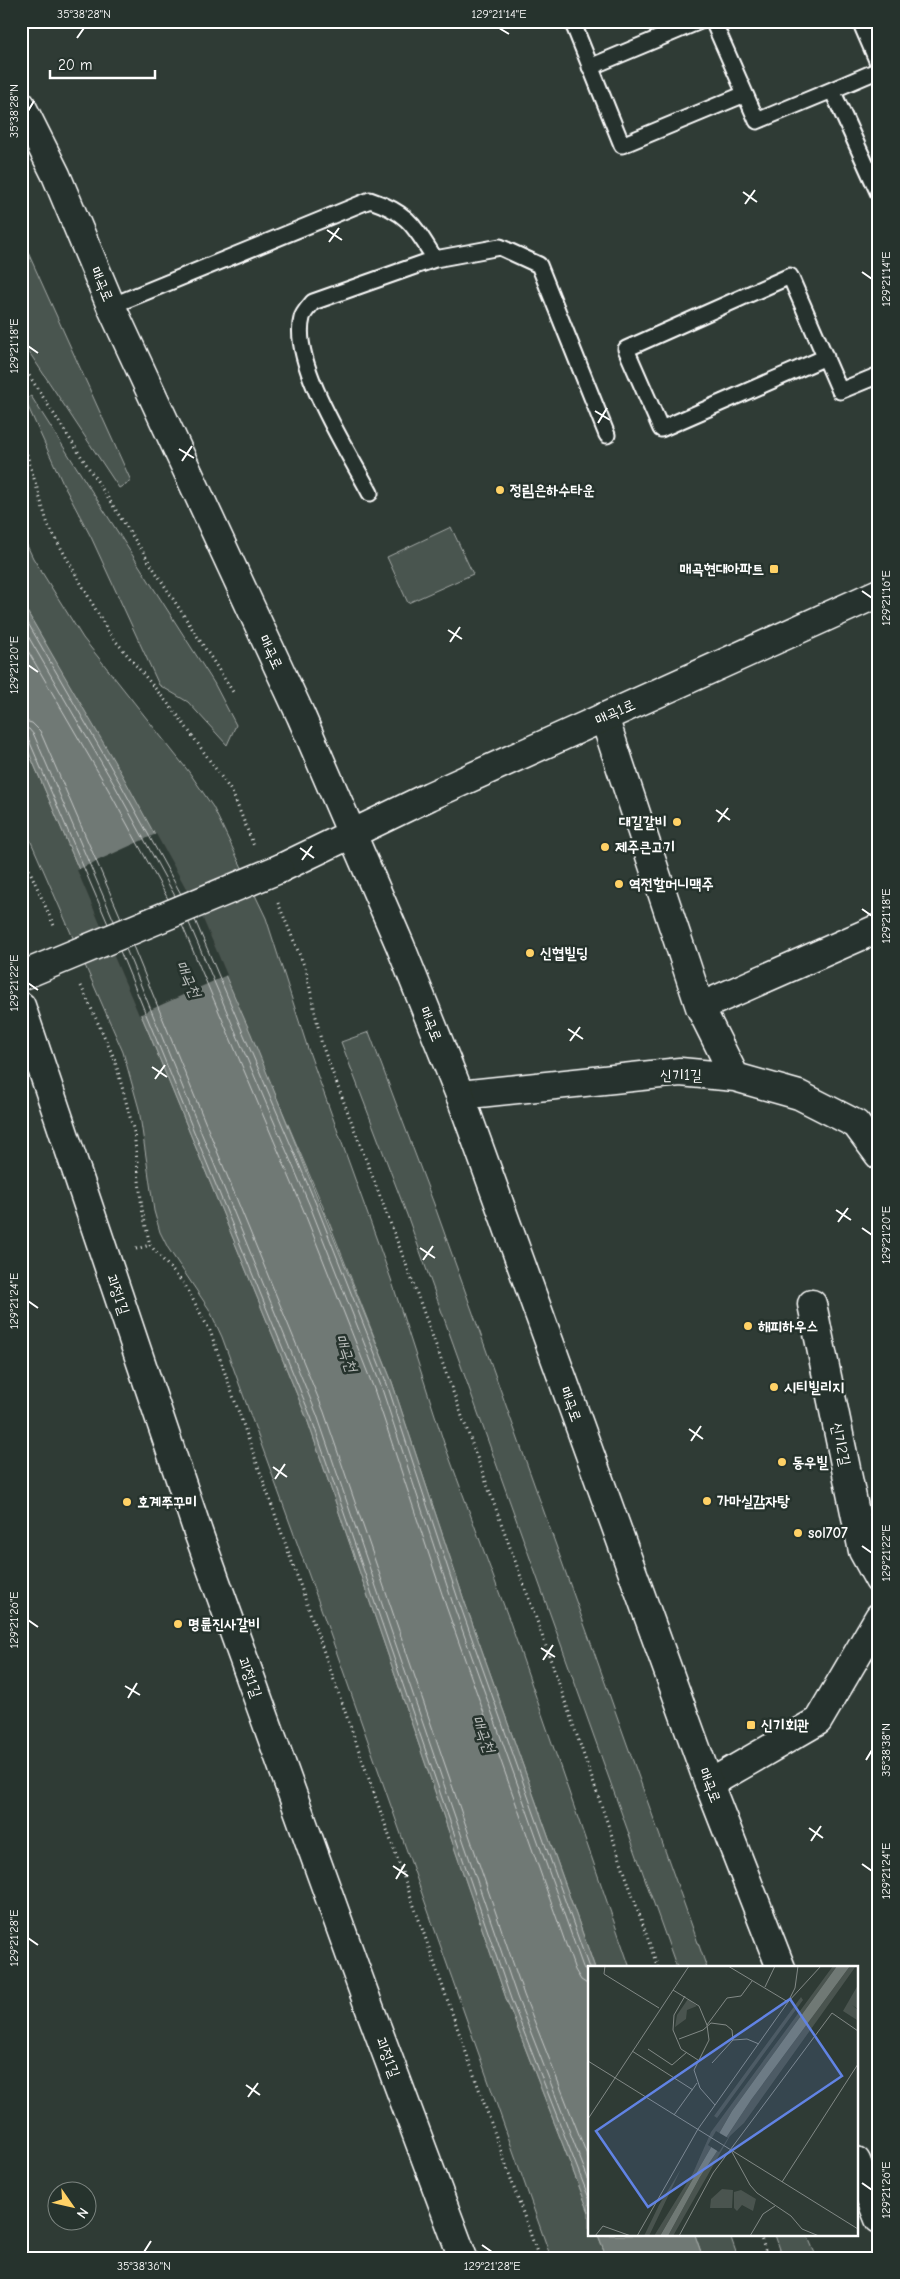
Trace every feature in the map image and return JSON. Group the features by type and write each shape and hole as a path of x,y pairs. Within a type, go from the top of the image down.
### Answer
{"street":[{"name":"매곡로","path":"21,105 56,175 111,306 353,833 460,1095 709,1784 780,1966"},
{"name":"매곡1로","path":"21,976 268,862 353,833 879,593"},
{"path":"604,717 700,1007 735,1077"},
{"path":"700,1007 879,928"},
{"name":"괴정1길","path":"21,1006 202,1544 364,1995 463,2258"},
{"name":"신기1길","path":"460,1095 680,1072 735,1077 799,1096 856,1124 879,1155"},
{"name":"신기2길","path":"812,1304 863,1551 879,1580"},
{"path":"709,1784 818,1721 879,1617"},
{"path":"858,2166 879,2219"}],"lane":[{"path":"572,21 622,145 745,94"},
{"path":"590,67 700,21"},
{"path":"713,21 757,121 879,70"},
{"path":"860,21 879,65"},
{"path":"832,90 878,189"},
{"path":"111,306 370,200 393,208 413,225 435,259"},
{"path":"370,493 313,386 301,339 302,318 313,302 435,259 500,247 539,265 606,435"},
{"path":"826,357 661,429 626,348 790,276 826,357 840,391 879,375"}],"path":[{"path":"21,363 235,695"},
{"path":"21,435 48,525 109,633 179,717 232,792 268,862"},
{"path":"21,851 58,934"},
{"path":"276,899 306,970 322,1045 409,1272 533,1609 657,1966"},
{"path":"78,979 115,1060 134,1132 142,1209 150,1245 185,1286 210,1331 539,2258"},
{"path":"760,2236 768,2258"}],"shaded area":[{"path":"21,237 131,481 119,488 21,340"},
{"path":"31,396 214,683 236,725 227,745 188,702 159,685 25,400"},
{"path":"451,527 473,574 408,603 387,557"},
{"path":"21,533 33,558 83,638 189,772 213,807 266,918 308,1049 391,1279 444,1443 510,1622 629,1966 594,1966 464,1600 392,1382 321,1202 201,920 21,601"},
{"path":"21,734 151,1038 307,1419 507,2001 588,2209 588,2236 598,2236 607,2258 551,2258 323,1614 222,1337 209,1309 168,1248 160,1232 154,1211 139,1109 123,1052 21,819"},
{"path":"369,1032 434,1204 706,1966 676,1966 407,1215 341,1042"},
{"path":"695,2236 730,2236 738,2258 703,2258"},
{"path":"775,2236 807,2236 817,2258 783,2258"}],"water":[{"name":"매곡천","path":"21,601 125,780 201,920 251,1034 392,1382 464,1600 594,1966 588,1966 588,2209 507,2001 307,1419 151,1038 21,734"},
{"path":"598,2236 695,2236 703,2258 607,2258"}],"pier":[{"path":"156,834 203,919 227,975 139,1015 77,870"}],"place":[{"name":"정림은하수타운","path":"500,490"},
{"name":"매곡현대아파트","path":"774,569"},
{"name":"대길갈비","path":"677,822"},
{"name":"제주큰고기","path":"605,847"},
{"name":"역전할머니맥주","path":"619,884"},
{"name":"신협빌딩","path":"530,953"},
{"name":"해피하우스","path":"748,1326"},
{"name":"시티빌리지","path":"774,1387"},
{"name":"동우빌","path":"782,1462"},
{"name":"가마실감자탕","path":"707,1501"},
{"name":"호계쭈꾸미","path":"127,1502"},
{"name":"sol707","path":"798,1533"},
{"name":"명륜진사갈비","path":"178,1624"},
{"name":"신기회관","path":"751,1725"}]}
